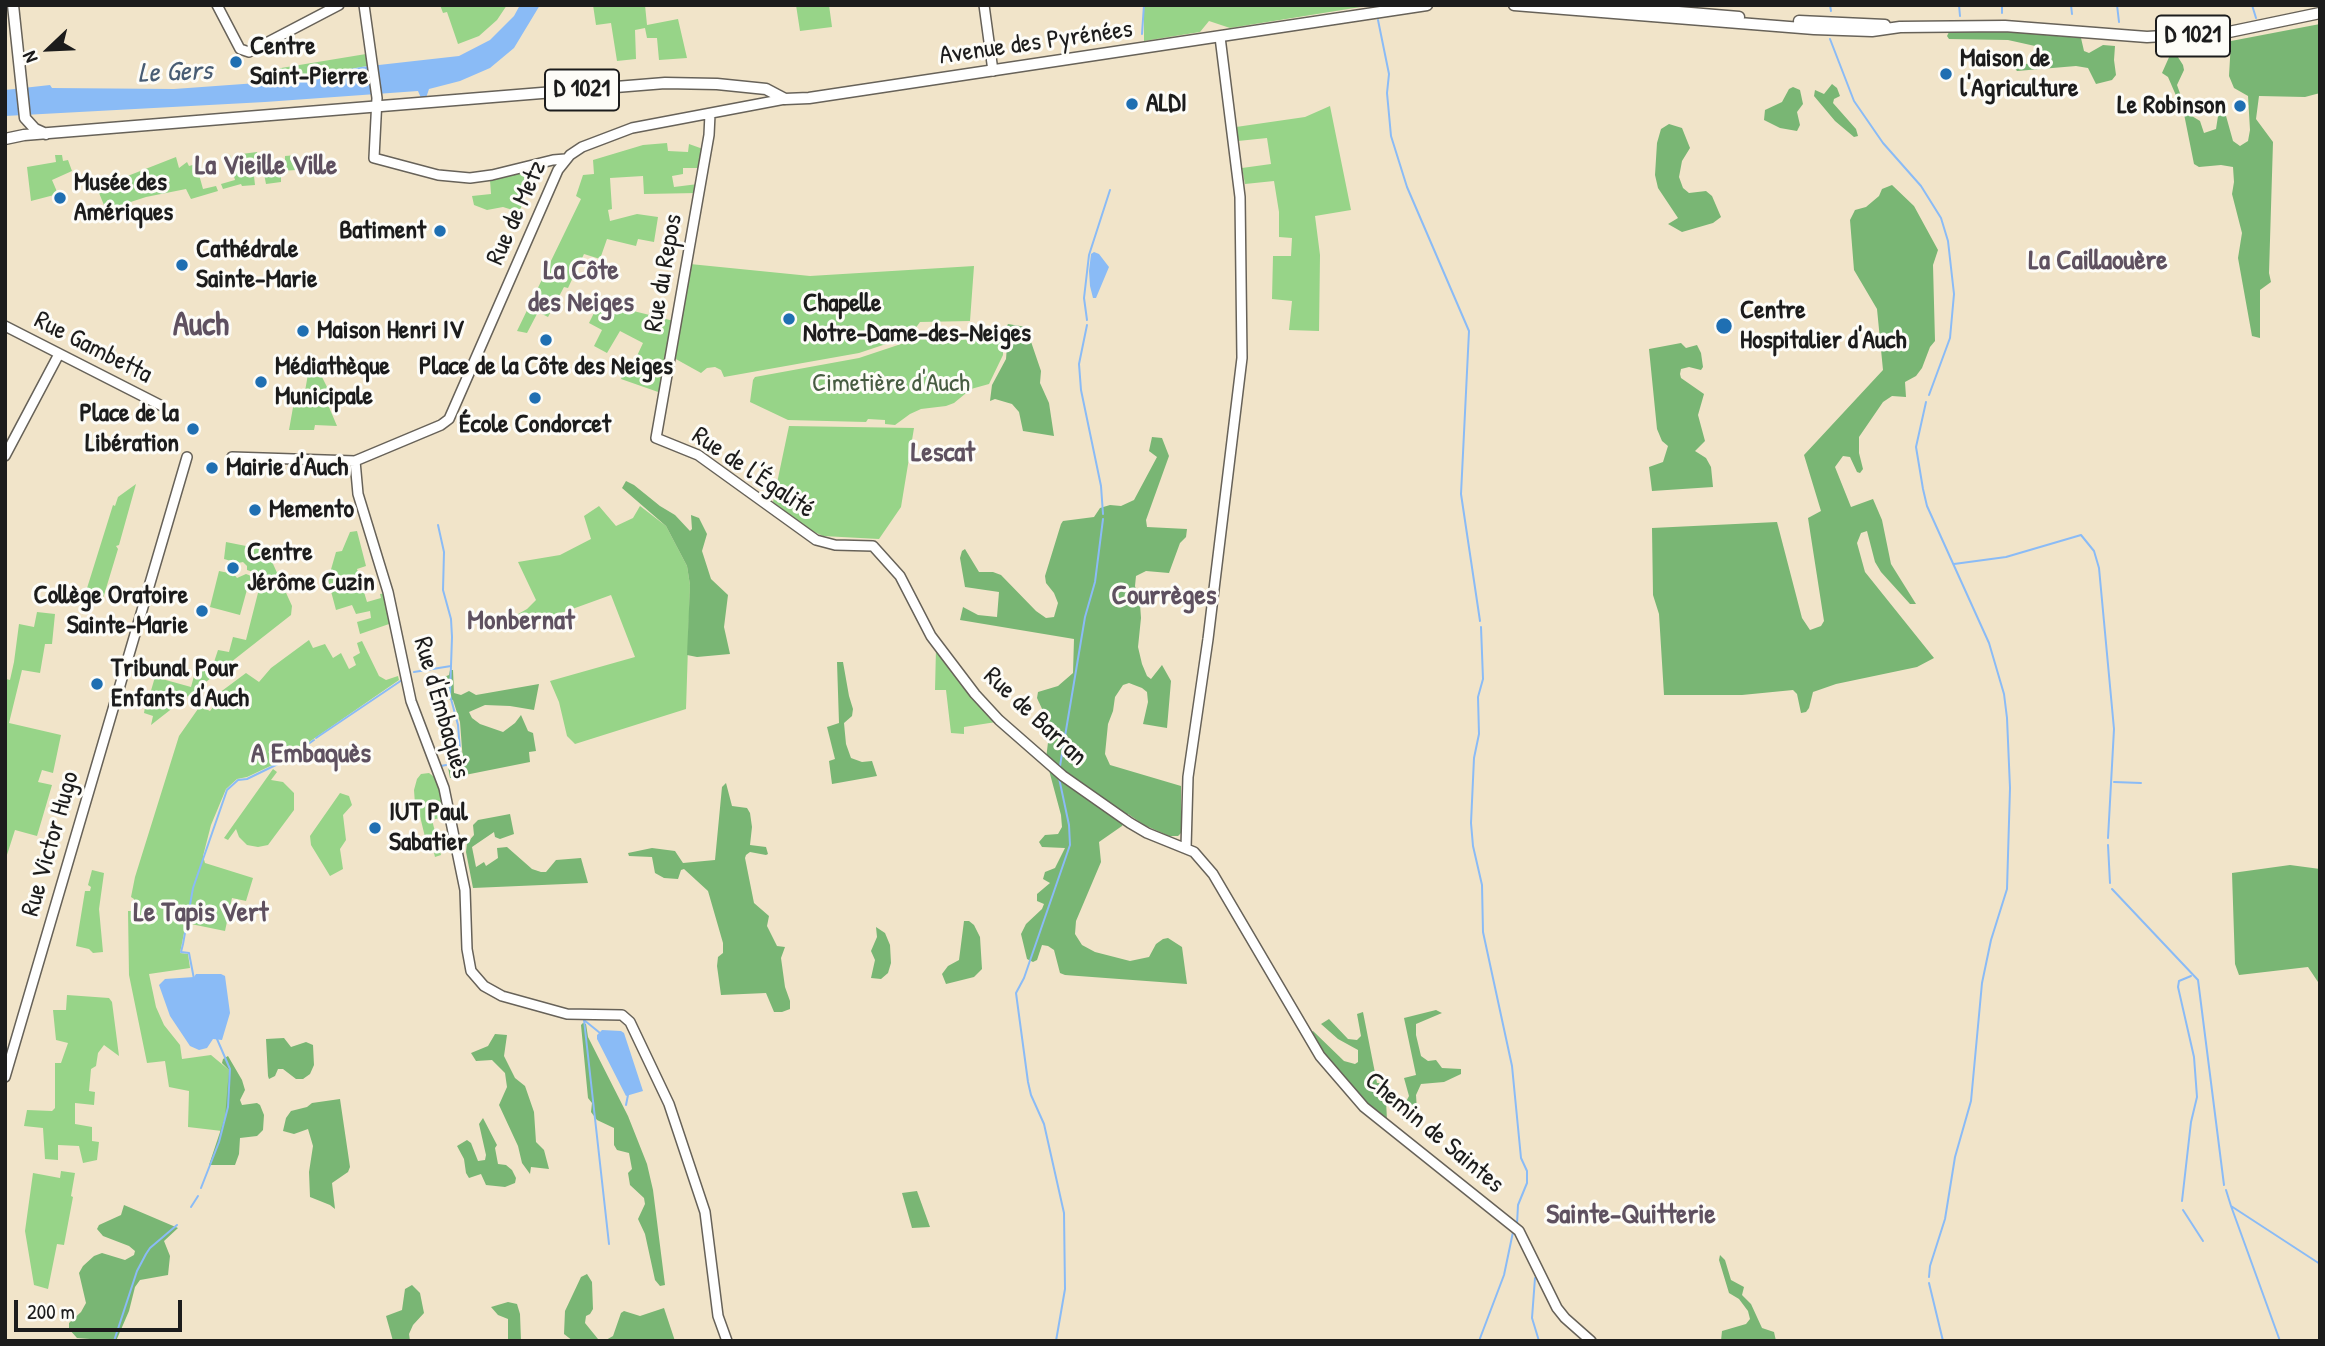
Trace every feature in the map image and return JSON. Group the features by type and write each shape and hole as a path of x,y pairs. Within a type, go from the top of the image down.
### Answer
{"main road":[{"path":"13,5 25,118 33,128 46,135"},
{"name":"Avenue des Pyrénées","path":"785,99 993,71 1427,5"},
{"name":"D 1021","path":"1514,5 1600,7 1814,26 2005,26 2171,37 2229,32 2320,13"},
{"name":"D 1021","path":"5,138 377,103 665,83 709,83 766,89 785,99"},
{"path":"5,138 19,129 25,118"}],"street":[{"path":"218,5 240,49 246,52 340,5"},
{"path":"364,5 377,103 374,159 438,175 470,178 565,159"},
{"path":"984,5 993,71"},
{"path":"1186,848 1190,761 1208,639 1242,358 1240,197 1220,37"},
{"name":"Rue de Metz","path":"355,461 441,425 449,418 565,159 582,147 632,128 785,99"},
{"name":"Rue du Repos","path":"656,438 709,135 710,114"},
{"name":"Rue Gambetta","path":"5,327 162,407"},
{"path":"5,456 59,354"},
{"name":"Rue de l'Égalité","path":"656,438 698,455 807,535 826,544"},
{"name":"Rue Victor Hugo","path":"5,1077 187,457"},
{"path":"232,457 355,461"},
{"name":"Rue d'Embaquès","path":"355,461 359,499 388,592 411,701 444,788 465,890 467,949 471,971 484,986 502,996 567,1014 614,1015 628,1019 647,1053 669,1104 705,1212 718,1316 727,1341"},
{"name":"Rue de Barran","path":"826,544 873,547 900,576 931,636 975,694 999,720 1063,776 1130,823 1165,841 1186,848"},
{"name":"Chemin de Saintes","path":"1186,848 1194,852 1213,874 1320,1056 1351,1094 1519,1231 1557,1308 1591,1341"}],"green space":[{"path":"440,5 507,5 497,20 479,36 458,44 447,12 443,13"},
{"path":"593,5 645,5 647,25 678,19 687,58 659,60 657,38 647,38 645,28 635,30 636,59 617,61 611,23 596,25"},
{"path":"796,5 829,5 832,27 800,31"},
{"path":"1144,5 1373,5 1230,28 1209,21 1200,32 1144,41"},
{"path":"2320,24 2320,93 2305,97 2259,96 2256,119 2273,142 2269,273 2271,282 2260,290 2260,338 2252,336 2238,258 2242,233 2232,194 2233,167 2199,167 2194,164 2184,114 2168,77 2162,73 2170,55 2176,54 2184,70 2177,85 2187,113 2200,121 2204,133 2216,129 2216,98 2221,98 2233,141 2240,146 2248,141 2250,130 2248,96 2234,88 2229,76 2231,41"},
{"path":"1955,30 2081,38 2084,51 2089,53 2103,45 2115,46 2116,75 2112,80 2096,84 2088,68 2076,66 2017,71 2013,66 2044,61 2046,57 2035,46 2008,40 1949,39 1949,32"},
{"path":"366,54 367,66 285,81 285,75 269,76 269,70"},
{"path":"1832,84 1840,96 1834,99 1833,103 1856,129 1858,136 1854,137 1835,121 1814,96 1815,90 1824,94"},
{"path":"1793,87 1800,90 1803,104 1797,112 1800,125 1797,131 1780,128 1764,120 1765,110 1782,102"},
{"path":"1330,106 1351,210 1315,216 1320,255 1319,331 1289,330 1292,301 1272,299 1273,256 1291,256 1292,238 1279,237 1279,212 1274,181 1245,184 1242,168 1271,164 1267,138 1238,141 1236,127 1305,117"},
{"path":"1669,124 1682,128 1690,148 1682,161 1679,177 1683,188 1689,193 1706,191 1712,196 1721,217 1713,223 1682,232 1668,224 1678,218 1658,188 1655,175 1657,143 1661,129"},
{"path":"667,143 668,151 688,152 689,144 703,149 700,168 683,168 683,174 672,176 674,187 698,184 697,193 644,194 643,176 610,178 610,221 637,214 658,217 654,242 638,239 636,246 607,239 600,259 584,254 568,288 564,287 548,317 538,312 527,333 517,331 581,199 576,196 583,175 594,174 593,160 643,145"},
{"path":"257,152 258,156 271,155 272,164 285,165 285,156 297,155 296,170 281,171 281,182 266,184 264,174 254,176 255,185 241,184 223,189 221,184 235,180 228,155 232,163 235,162 234,155"},
{"path":"55,155 62,155 63,161 68,160 72,171 52,180 58,194 31,201 27,167 56,162"},
{"path":"176,157 179,168 187,162 189,166 196,164 203,189 216,186 218,191 191,199 186,189 146,197 106,210 97,188"},
{"path":"529,171 524,186 530,188 519,212 503,207 487,210 474,205 472,196 491,194 490,180"},
{"path":"1892,185 1914,206 1938,250 1933,265 1935,341 1922,368 1916,376 1905,382 1906,397 1892,396 1883,402 1859,437 1863,469 1860,473 1850,457 1843,456 1835,467 1851,507 1873,499 1882,520 1891,564 1916,604 1910,604 1881,572 1875,562 1867,531 1861,533 1857,543 1865,572 1934,658 1917,667 1836,684 1813,692 1809,708 1801,713 1797,694 1793,690 1742,695 1664,695 1659,614 1653,595 1652,528 1777,522 1802,618 1810,630 1821,626 1824,621 1808,518 1821,511 1804,455 1883,370 1877,309 1854,270 1850,220 1855,210 1866,207 1879,196 1882,189"},
{"name":"Cimetière d'Auch","path":"690,264 810,276 974,266 970,321 920,322 910,336 859,353 724,377 721,370 715,367 707,368 701,373 674,358"},
{"path":"598,305 611,310 613,306 674,321 661,393 621,379 625,368 640,375 645,363 636,358 643,343 620,331 607,353 594,346 602,330 589,323"},
{"path":"1008,324 1026,327 1041,371 1040,383 1049,403 1054,436 1023,431 1019,412 1012,404 995,399 990,401 992,385 1006,359 1007,346 1002,334"},
{"name":"Cimetière d'Auch","path":"996,334 1003,344 1003,355 989,384 971,389 946,406 921,409 895,425 885,424 885,420 868,419 866,422 788,420 750,402 755,377 859,358 922,337 942,336 943,344 966,339 968,344 973,343 973,338"},
{"path":"1681,343 1686,348 1697,345 1701,353 1701,370 1689,367 1681,369 1680,374 1681,378 1704,394 1698,415 1705,441 1695,451 1706,458 1711,467 1713,487 1652,491 1649,467 1663,462 1668,446 1662,441 1657,429 1649,349"},
{"path":"308,374 314,374 316,377 321,375 332,397 326,400 337,426 315,425 314,430 289,430 295,396 304,397"},
{"path":"789,426 914,428 901,507 879,539 823,536 810,530 773,502"},
{"path":"1152,437 1162,438 1169,456 1146,520 1147,527 1187,529 1186,537 1180,543 1169,573 1146,571 1136,576 1135,586 1141,618 1138,647 1142,664 1151,679 1162,665 1171,681 1167,728 1143,724 1148,702 1147,692 1129,683 1123,685 1115,697 1108,724 1105,754 1110,765 1181,786 1181,833 1178,836 1169,836 1144,825 1128,814 1122,826 1099,842 1101,862 1076,921 1075,934 1082,945 1095,952 1130,961 1149,957 1156,944 1168,938 1182,947 1187,984 1065,975 1060,973 1054,950 1042,945 1037,960 1033,962 1027,959 1021,934 1026,924 1042,909 1044,904 1037,901 1037,894 1050,883 1043,879 1045,872 1055,868 1065,848 1042,847 1039,842 1045,835 1058,834 1062,827 1046,759 1050,726 1037,698 1038,692 1058,686 1073,673 1074,639 960,620 963,607 978,615 997,617 999,592 965,587 960,558 965,549 979,572 1001,575 1036,611 1046,618 1054,617 1058,603 1046,583 1045,576 1061,524 1063,521 1094,517 1100,508 1121,506 1134,500 1157,457 1149,451"},
{"path":"626,481 675,515 690,531 691,515 699,518 707,534 702,551 711,579 728,595 724,627 730,654 697,657 687,655 690,585 687,566 666,526 622,488"},
{"path":"136,484 101,605 83,601 113,505 115,506 118,497"},
{"path":"599,506 616,526 633,518 640,506 666,526 687,566 690,585 686,709 575,744 567,736 559,702 550,681 635,657 611,595 517,629 511,618 536,600 518,562 560,555 591,539 584,516"},
{"path":"357,531 366,566 357,569 367,602 381,598 380,594 386,593 392,623 360,634 357,622 371,618 370,611 356,614 352,605 336,610 328,580 336,552 342,551 350,532"},
{"path":"226,542 261,549 269,555 292,606 291,615 226,666 222,662 218,665 208,674 211,678 151,725 153,716 144,713 145,707 150,708 155,696 150,694 155,677 191,687 199,658 214,662 218,650 229,652 233,637 246,640 259,589 248,586 240,615 210,607 219,571 234,574 237,578 246,574 254,577 256,573 247,570 243,562 224,559"},
{"path":"37,612 55,614 52,644 45,644 40,673 22,670 9,723 61,735 53,773 42,770 38,782 52,785 37,836 15,830 5,861 5,683 6,679 10,680 19,624 34,627"},
{"path":"309,640 313,648 325,644 333,658 341,653 349,669 356,665 353,657 360,653 357,643 362,641 379,676 386,680 398,676 399,680 283,760 237,779 226,789 211,825 203,856 205,863 253,878 246,901 232,898 225,931 186,923 180,953 188,954 190,968 149,974 156,1007 164,1025 180,1045 182,1059 211,1055 229,1070 227,1107 222,1131 188,1127 189,1091 169,1087 165,1061 147,1063 129,975 128,911 133,911 134,899 131,897 135,877 179,736 200,706 210,711 216,703 211,699 246,673 259,682 271,668"},
{"path":"936,648 996,722 964,727 964,734 951,733 946,690 935,690"},
{"path":"837,662 843,662 853,709 852,716 844,723 846,744 851,758 862,762 872,761 877,776 832,784 829,761 835,759 827,727 839,723"},
{"path":"450,670 453,670 454,693 461,695 469,691 476,695 539,684 534,710 485,705 469,712 480,724 503,732 521,715 528,731 533,733 536,751 529,752 530,762 450,778 448,767 463,762 460,722 453,700 448,699 441,704 437,699 448,688 444,677 449,675"},
{"path":"273,769 277,772 271,780 283,782 294,793 294,810 268,845 247,845 236,829 228,840 224,838"},
{"path":"429,773 437,779 447,816 432,820 441,855 435,857 431,840 426,841 415,804 414,790 421,774"},
{"path":"726,783 732,806 747,808 750,813 750,845 766,847 768,854 750,852 745,858 754,903 769,916 767,926 777,946 785,947 781,958 790,1009 782,1012 774,1012 766,993 721,995 717,966 718,957 723,953 723,943 708,891 684,869 678,879 664,878 655,873 652,857 629,856 628,853 652,848 675,851 683,863 715,860 722,787"},
{"path":"340,793 349,796 352,805 343,815 346,840 340,849 343,869 330,876 311,845 310,836"},
{"path":"510,814 514,834 500,839 495,837 494,832 472,847 476,867 484,862 486,866 498,858 497,848 507,847 532,869 541,872 546,872 556,860 581,858 588,883 473,888 466,852 467,843 474,835 473,825 478,820"},
{"path":"2290,865 2320,869 2320,985 2308,967 2239,975 2235,964 2232,873"},
{"path":"92,870 104,873 99,909 103,952 93,953 89,949 76,946 85,891 90,891 91,887 88,885"},
{"path":"964,921 974,925 980,937 982,969 974,977 946,984 942,974 948,966 959,960"},
{"path":"876,927 885,933 890,945 891,963 888,973 881,979 871,978 875,960 871,951 877,937"},
{"path":"67,995 109,998 112,1002 119,1056 104,1045 98,1053 96,1066 91,1069 89,1091 95,1092 94,1105 75,1103 75,1124 92,1127 92,1141 99,1142 97,1160 83,1163 79,1146 58,1145 58,1160 45,1159 43,1128 24,1126 27,1110 52,1111 55,1108 55,1063 61,1063 68,1043 56,1040 53,1010 66,1010"},
{"path":"1436,1010 1442,1013 1416,1024 1421,1056 1428,1061 1436,1060 1442,1068 1461,1069 1461,1074 1444,1082 1421,1084 1416,1095 1417,1111 1414,1118 1406,1121 1400,1113 1409,1096 1404,1078 1416,1075 1404,1018"},
{"path":"1363,1012 1377,1083 1381,1083 1381,1092 1386,1100 1387,1120 1356,1095 1309,1034 1313,1031 1344,1061 1355,1064 1358,1062 1358,1050 1338,1039 1321,1024 1329,1019 1348,1039 1357,1040 1361,1036 1357,1014"},
{"path":"586,1024 588,1037 628,1116 647,1164 653,1190 665,1285 660,1286 655,1280 645,1234 638,1219 645,1204 644,1198 630,1185 628,1173 632,1169 629,1153 617,1150 614,1145 614,1128 597,1120 591,1112 581,1025"},
{"path":"495,1034 507,1035 504,1056 515,1078 525,1086 534,1112 536,1142 544,1150 549,1169 531,1167 530,1174 522,1163 518,1146 499,1105 507,1087 505,1073 492,1060 476,1061 471,1053 488,1046"},
{"path":"284,1038 291,1047 306,1042 313,1045 314,1065 310,1074 303,1079 296,1079 283,1069 278,1069 275,1076 269,1079 266,1039"},
{"path":"228,1056 245,1090 240,1100 242,1105 260,1105 264,1115 263,1130 257,1136 240,1138 235,1165 209,1165 225,1117 229,1070 222,1063"},
{"path":"340,1099 350,1167 348,1172 332,1183 335,1209 310,1197 309,1172 313,1146 308,1129 294,1134 283,1131 291,1111 312,1103"},
{"path":"483,1118 497,1145 495,1148 498,1164 506,1165 512,1170 515,1183 505,1187 486,1185 481,1174 469,1178 466,1173 464,1159 457,1146 467,1140 471,1143 478,1161 485,1160 479,1124"},
{"path":"61,1171 75,1173 73,1197 64,1245 57,1244 48,1289 34,1285 25,1231 33,1173 60,1178"},
{"path":"917,1191 930,1227 912,1228 902,1193"},
{"path":"124,1205 178,1228 164,1241 170,1256 168,1275 140,1280 116,1341 77,1338 69,1329 69,1323 86,1303 79,1273 83,1266 102,1253 125,1260 134,1255 135,1251 129,1246 103,1236 97,1229 99,1225 121,1215"},
{"path":"1720,1255 1725,1260 1731,1280 1744,1287 1742,1295 1751,1304 1762,1328 1774,1332 1776,1341 1721,1341 1722,1331 1746,1324 1750,1319 1748,1311 1739,1299 1729,1293 1719,1260"},
{"path":"587,1274 592,1282 593,1309 586,1316 585,1323 598,1339 606,1340 613,1336 624,1311 640,1316 664,1308 675,1341 573,1341 564,1334 565,1311 581,1277"},
{"path":"412,1285 420,1293 424,1313 413,1325 409,1334 410,1341 393,1341 386,1316 402,1310 405,1289"},
{"path":"508,1302 517,1304 521,1341 508,1341 508,1319 498,1315 491,1307"}],"water":[{"path":"520,5 540,5 514,48 490,68 460,81 429,89 426,98 421,98 418,91 5,116 5,90 50,85 52,88 174,89 285,81 361,67 459,56 490,40 514,16"},
{"path":"1091,254 1099,254 1109,267 1096,298 1093,298 1089,271"},
{"path":"196,974 225,976 230,1013 222,1040 213,1039 207,1048 199,1050 190,1046 170,1016 159,985 165,979 194,977"},
{"path":"602,1030 624,1033 643,1091 626,1096 597,1039"}],"waterway":[{"path":"1142,34 1144,5"},
{"path":"1830,5 1831,11"},
{"path":"1959,5 1960,16"},
{"path":"2002,5 2002,13"},
{"path":"2071,5 2072,14"},
{"path":"2117,5 2119,22"},
{"path":"2252,5 2256,18"},
{"path":"1378,20 1389,74 1387,93 1391,136 1407,187 1469,331 1461,494 1480,621"},
{"path":"1830,39 1854,101 1883,143 1921,186 1941,218 1948,241 1954,294 1950,338 1929,395"},
{"path":"1087,320 1084,298 1089,255 1110,190"},
{"path":"1087,325 1079,364 1081,390 1101,486 1103,514"},
{"path":"1926,402 1916,447 1923,489 1927,506 1989,643 2004,694 2010,788 2007,889 1991,940 1982,983 1971,1101 1955,1157 1945,1219 1929,1277"},
{"path":"1060,766 1085,617 1095,582 1103,519"},
{"path":"438,525 444,552 443,590 451,619 450,695 458,725 461,762 441,766"},
{"path":"1954,564 2006,557 2081,535 2094,551 2099,568 2114,729 2108,838"},
{"path":"1481,627 1483,679 1478,697 1479,734 1474,758 1471,823 1482,885 1483,932 1512,1066 1521,1158 1527,1171 1527,1183 1518,1205 1517,1224"},
{"path":"414,672 451,666"},
{"path":"316,738 402,680"},
{"path":"194,979 189,953 181,952 193,888 227,790 238,780 247,779 284,761 314,740"},
{"path":"1056,1341 1065,1289 1064,1213 1044,1124 1028,1082 1016,993 1024,978 1070,845 1069,825 1059,778"},
{"path":"2114,782 2141,783"},
{"path":"2108,845 2110,883"},
{"path":"2112,889 2198,980 2224,1185"},
{"path":"2182,1201 2191,1122 2197,1097 2194,1057 2178,987 2179,981 2191,976"},
{"path":"600,1033 584,1020 609,1244"},
{"path":"201,1188 219,1142 228,1107 230,1069 217,1039"},
{"path":"626,1105 628,1095"},
{"path":"2226,1190 2231,1206 2320,1264"},
{"path":"191,1207 198,1196"},
{"path":"2231,1206 2280,1341"},
{"path":"2183,1210 2203,1241"},
{"path":"114,1341 137,1271 146,1254 177,1225"},
{"path":"1479,1341 1504,1275 1513,1232"},
{"path":"1535,1278 1532,1318 1539,1341"},
{"path":"1929,1283 1943,1341"}],"place":[{"name":"Centre Saint-Pierre","path":"236,62"},
{"name":"Maison de l'Agriculture","path":"1946,74"},
{"name":"ALDI","path":"1132,104"},
{"name":"Le Robinson","path":"2240,106"},
{"name":"Musée des Amériques","path":"60,198"},
{"name":"Batiment","path":"440,231"},
{"name":"Cathédrale Sainte-Marie","path":"182,265"},
{"name":"Chapelle Notre-Dame-des-Neiges","path":"789,319"},
{"name":"Centre Hospitalier d'Auch","path":"1724,326"},
{"name":"Maison Henri IV","path":"303,331"},
{"name":"Place de la Côte des Neiges","path":"546,340"},
{"name":"Médiathèque Municipale","path":"261,382"},
{"name":"École Condorcet","path":"535,398"},
{"name":"Place de la Libération","path":"193,429"},
{"name":"Mairie d'Auch","path":"212,468"},
{"name":"Memento","path":"255,510"},
{"name":"Centre Jérôme Cuzin","path":"233,568"},
{"name":"Collège Oratoire Sainte-Marie","path":"202,611"},
{"name":"Tribunal Pour Enfants d'Auch","path":"97,684"},
{"name":"IUT Paul Sabatier","path":"375,828"}],"district":[{"name":"La Vieille Ville","path":"266,167"},
{"name":"La Caillaouère","path":"2098,262"},
{"name":"La Côte des Neiges","path":"581,288"},
{"name":"Auch","path":"201,326"},
{"name":"Lescat","path":"943,454"},
{"name":"Courrèges","path":"1164,597"},
{"name":"Monbernat","path":"521,622"},
{"name":"A Embaquès","path":"311,755"},
{"name":"Le Tapis Vert","path":"201,914"},
{"name":"Sainte-Quitterie","path":"1631,1216"}],"water label":[{"name":"Le Gers","path":"175,73"}]}
